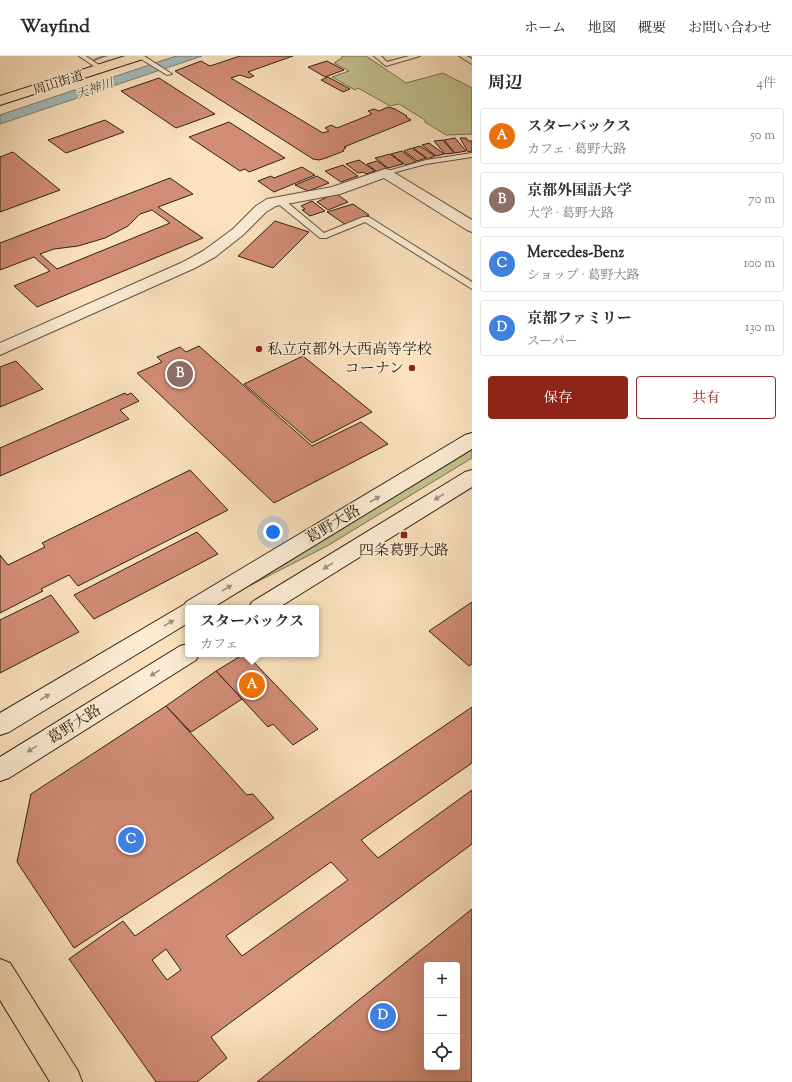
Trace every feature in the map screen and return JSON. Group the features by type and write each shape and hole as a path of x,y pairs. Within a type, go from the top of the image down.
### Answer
{"main road":[{"name":"周山街道","path":"0,101 100,68 141,57"},
{"path":"0,973 67,1082"}],"street":[{"path":"0,350 189,265 209,254 233,236 261,209 279,200 335,191 385,173 472,227"},
{"name":"葛野大路","path":"199,605 472,440"},
{"path":"265,605 472,477"},
{"path":"0,725 185,614"},
{"name":"葛野大路","path":"0,770 185,655"}],"lane":[{"path":"82,56 100,68"},
{"path":"377,56 386,64 417,56"},
{"path":"462,56 472,62"},
{"path":"141,57 169,74"},
{"path":"385,173 426,162 472,155"},
{"path":"279,200 322,236 366,219 472,286"}],"green space":[{"path":"342,56 366,56 406,83 443,73 472,88 472,134 446,135 399,104 390,106 358,88 355,90 332,77 349,71 334,63 342,58"},
{"path":"472,449 472,458 327,546 212,605 203,605"}],"water":[{"name":"天神川","path":"176,56 202,56 0,124 0,115"}],"building":[{"path":"240,56 293,56 248,72 254,76 249,78 240,75 231,78 323,133 329,131 325,128 331,125 337,128 372,114 368,111 374,109 379,111 388,107 395,109 411,120 344,147 346,148 343,150 344,151 319,160 313,159 175,71 201,61 210,66"},
{"path":"327,61 344,70 325,77 308,67"},
{"path":"328,77 350,89 343,92 321,80"},
{"path":"159,78 215,114 176,128 121,91"},
{"path":"105,120 124,132 66,153 48,140"},
{"path":"229,122 285,158 249,172 245,169 240,171 189,137"},
{"path":"455,138 466,151 455,153 444,140"},
{"path":"460,138 466,138 468,141 472,141 472,151 468,152"},
{"path":"443,140 454,153 445,154 434,141"},
{"path":"429,143 444,154 436,156 422,145"},
{"path":"420,146 435,156 428,159 413,148"},
{"path":"412,148 426,158 417,161 404,151"},
{"path":"402,151 416,162 406,165 391,154"},
{"path":"13,152 60,190 0,212 0,157"},
{"path":"390,154 403,164 388,168 375,158"},
{"path":"359,160 375,171 366,174 363,172 358,173 346,164"},
{"path":"377,161 388,169 377,172 367,164"},
{"path":"343,165 358,176 341,182 325,171"},
{"path":"302,167 315,175 274,192 258,181 271,176 274,178"},
{"path":"317,176 329,183 308,191 295,185"},
{"path":"170,178 193,194 158,207 203,238 37,307 14,286 50,271 34,257 0,270 0,243","holes":["152,210 170,223 57,269 40,254 54,249 78,246 105,238 128,226 140,214"]},
{"path":"335,193 348,202 328,210 317,202"},
{"path":"312,201 325,211 310,216 302,210 305,209 301,206"},
{"path":"353,204 369,215 346,225 327,212"},
{"path":"275,221 309,232 273,268 238,256"},
{"path":"199,346 312,446 361,422 388,444 274,503 137,373 162,362 157,357 180,347 186,352"},
{"path":"303,356 372,412 312,443 244,384"},
{"path":"16,361 43,389 0,407 0,367"},
{"path":"125,393 127,395 131,393 139,401 120,410 129,419 0,476 0,448"},
{"path":"190,470 228,510 78,586 69,575 41,589 43,591 0,613 0,555 8,565 45,547 42,543"},
{"path":"197,532 218,554 94,619 74,595"},
{"path":"51,595 79,632 0,673 0,620"},
{"path":"472,602 472,664 469,666 429,631"},
{"path":"239,657 249,657 318,729 293,745 273,724 268,727 216,671"},
{"path":"216,671 242,699 191,732 166,706"},
{"path":"166,706 247,795 253,794 274,818 74,948 17,862 31,794"},
{"path":"472,707 472,763 361,840 378,858 472,790 472,844 211,1037 227,1058 197,1082 156,1082 69,959 123,921 135,936","holes":["331,862 348,880 242,956 226,936","166,949 181,970 167,980 152,960"]},
{"path":"472,909 472,1082 257,1082"}],"waterway":[{"path":"94,60 106,56"}],"place":[{"name":"私立京都外大西高等学校","path":"259,349"},
{"name":"コーナン","path":"412,368"},
{"name":"京都外国語大学","path":"180,374"},
{"name":"四条葛野大路","path":"404,535"},
{"name":"スターバックス","path":"252,685"},
{"name":"Mercedes-Benz","path":"131,840"},
{"name":"京都ファミリー","path":"383,1016"}]}
